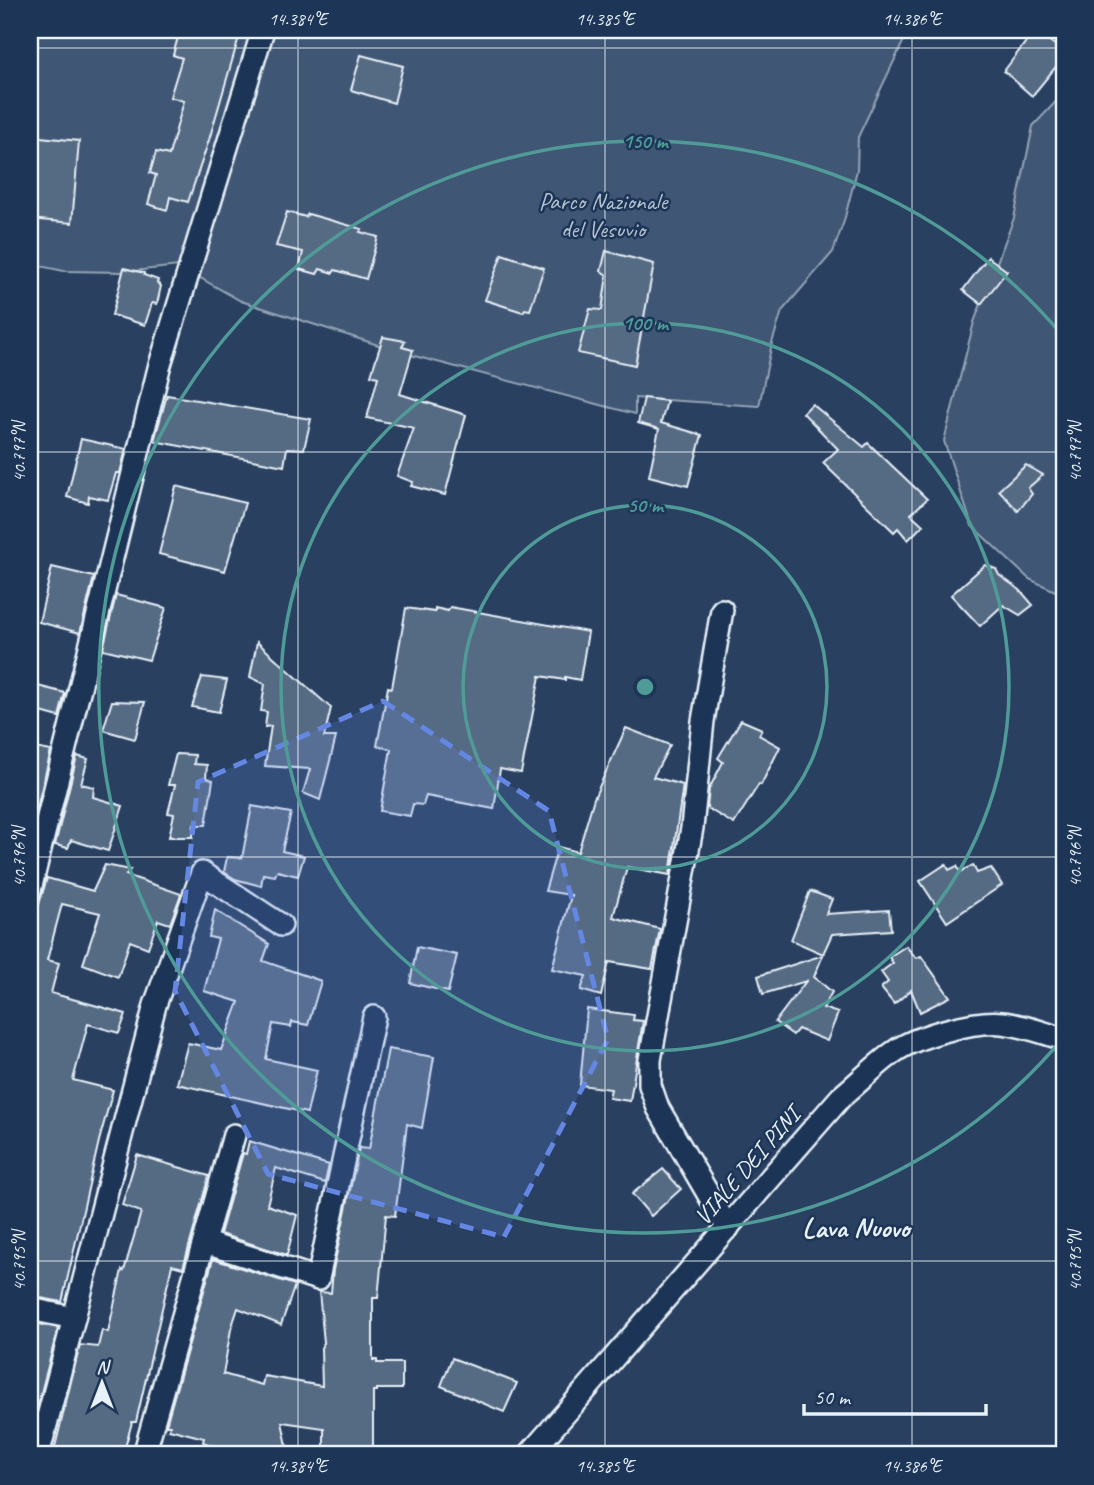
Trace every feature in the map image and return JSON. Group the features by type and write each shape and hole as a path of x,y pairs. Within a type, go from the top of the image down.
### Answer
{"street":[{"path":"30,890 159,368 263,30"},
{"path":"722,610 703,721 692,828 650,1060 650,1085 658,1108 728,1228"},
{"path":"38,1455 155,1005 202,873 281,925"},
{"path":"206,1243 318,1279 374,1017"},
{"name":"VIALE DEI PINI","path":"529,1455 841,1097 896,1050 934,1034 967,1025 999,1022 1064,1038"},
{"path":"144,1455 206,1243 234,1135"},
{"path":"30,1309 74,1318"}],"highlighted area":[{"path":"383,701 549,811 608,1039 504,1237 268,1174 175,991 198,782"}],"green space":[{"name":"Parco Nazionale del Vesuvio","path":"30,30 914,30 904,40 858,137 857,170 833,252 782,311 772,343 759,406 635,398 635,414 403,353 241,301 179,266 124,272 64,271 30,264"},
{"path":"1064,93 1064,595 1029,579 972,526 944,441 974,322 1014,218 1033,126"}],"building":[{"path":"180,30 241,30 188,202 170,197 167,210 148,204 156,175 150,173 156,152 169,155 184,101 170,97 182,58 173,55"},
{"path":"1035,30 1064,52 1064,57 1032,96 1004,71"},
{"path":"361,55 403,66 394,103 351,90"},
{"path":"30,136 79,141 72,223 30,219"},
{"path":"287,212 306,217 308,214 362,229 360,232 378,237 366,279 335,270 333,273 320,269 317,274 299,269 303,252 276,246"},
{"path":"606,251 654,264 635,365 578,353 590,309 602,310 607,275 601,271"},
{"path":"502,254 544,268 530,310 525,309 523,312 485,300"},
{"path":"988,257 1007,271 981,304 963,290"},
{"path":"124,268 144,273 158,280 157,283 161,286 157,304 152,303 145,325 112,315"},
{"path":"383,337 405,341 402,347 413,350 400,394 466,415 445,495 411,486 413,482 397,476 414,428 367,418 378,377 371,375"},
{"path":"167,395 311,419 304,449 287,448 284,466 154,441"},
{"path":"644,398 667,401 661,423 702,435 688,486 649,476 659,429 638,423"},
{"path":"812,404 864,447 868,443 927,499 911,514 923,525 908,540 898,528 894,532 823,463 838,449 803,413"},
{"path":"81,439 126,449 120,473 116,473 108,500 89,496 88,503 67,497"},
{"path":"1026,465 1043,475 1028,488 1032,494 1018,511 999,490"},
{"path":"176,486 245,503 225,571 159,554"},
{"path":"985,565 996,569 999,575 1020,590 1033,605 1020,615 1003,605 980,626 951,595"},
{"path":"52,567 94,577 80,633 39,622"},
{"path":"116,595 166,608 149,660 103,649"},
{"path":"450,607 588,632 580,680 540,676 521,773 500,769 494,809 426,796 423,805 413,804 410,816 380,811 391,749 377,746 388,687 392,688 406,608 435,612 435,608 448,611"},
{"path":"257,642 331,708 324,737 336,737 320,800 303,793 310,769 265,766 271,726 265,727 267,712 261,711 265,684 250,677"},
{"path":"202,677 227,680 219,712 192,707"},
{"path":"30,684 65,693 59,717 30,709"},
{"path":"112,701 145,702 135,739 103,730"},
{"path":"741,720 762,729 759,735 780,747 761,785 759,784 734,824 707,808 709,789 723,762 718,758"},
{"path":"626,728 670,745 653,777 683,785 670,875 627,867 613,917 660,929 652,969 609,962 601,996 581,990 586,976 552,969 571,895 545,891 558,847 578,852 594,798"},
{"path":"30,747 51,751 30,836"},
{"path":"176,754 195,755 194,764 207,765 206,778 213,780 206,825 194,825 193,837 169,837 174,814 168,813 175,785 168,785"},
{"path":"77,756 88,759 81,784 94,787 93,797 123,806 108,851 71,840 68,848 55,845"},
{"path":"252,806 291,813 282,851 304,856 298,876 277,871 275,876 263,874 261,886 235,879 224,872 227,857 242,858"},
{"path":"946,864 949,870 957,866 960,872 973,865 977,873 991,868 1002,885 947,922 920,881"},
{"path":"105,865 130,870 126,875 181,894 170,924 158,920 148,948 130,941 118,977 83,964 100,913 62,904 47,960 59,963 51,993 126,1014 119,1033 88,1024 73,1080 113,1090 62,1302 30,1296 30,934 47,878 93,891"},
{"path":"810,891 832,899 826,914 889,910 891,930 832,934 823,954 791,940"},
{"path":"215,910 269,944 263,961 321,981 308,1025 292,1022 291,1027 273,1024 266,1059 317,1070 307,1113 177,1084 188,1043 221,1050 239,1002 204,991 218,939 209,937"},
{"path":"906,946 916,958 921,956 950,997 920,1012 911,990 894,1004 881,988 888,982 881,972 893,963 889,957"},
{"path":"417,947 457,955 448,992 410,983"},
{"path":"823,955 814,977 832,992 823,1008 838,1013 827,1041 798,1029 793,1035 775,1022 806,981 763,994 758,976"},
{"path":"587,1009 634,1015 633,1020 643,1021 630,1101 609,1098 611,1089 580,1085"},
{"path":"388,1049 434,1057 422,1128 407,1124 395,1216 386,1215 378,1298 373,1298 373,1360 377,1360 377,1363 402,1363 402,1389 373,1391 373,1450 324,1452 324,1428 282,1422 289,1455 216,1455 216,1447 203,1442 204,1438 169,1429 170,1425 166,1425 213,1259 295,1285 281,1325 238,1308 231,1329 223,1374 262,1385 264,1376 322,1386 321,1348 324,1342 319,1292 331,1293 333,1270 359,1148 369,1149"},
{"path":"249,1141 329,1165 325,1183 276,1168 267,1205 297,1215 287,1255 220,1234 243,1153 246,1154"},
{"path":"137,1155 209,1176 183,1268 172,1265 136,1422 132,1422 123,1455 53,1455 80,1345 98,1347 102,1330 108,1332 122,1270 124,1271 141,1212 122,1205"},
{"path":"663,1169 681,1189 651,1216 632,1194"},
{"path":"30,1322 58,1328 30,1435"},
{"path":"452,1358 517,1383 504,1412 441,1386"}],"district":[{"name":"Lava Nuovo","path":"856,1227"}]}
